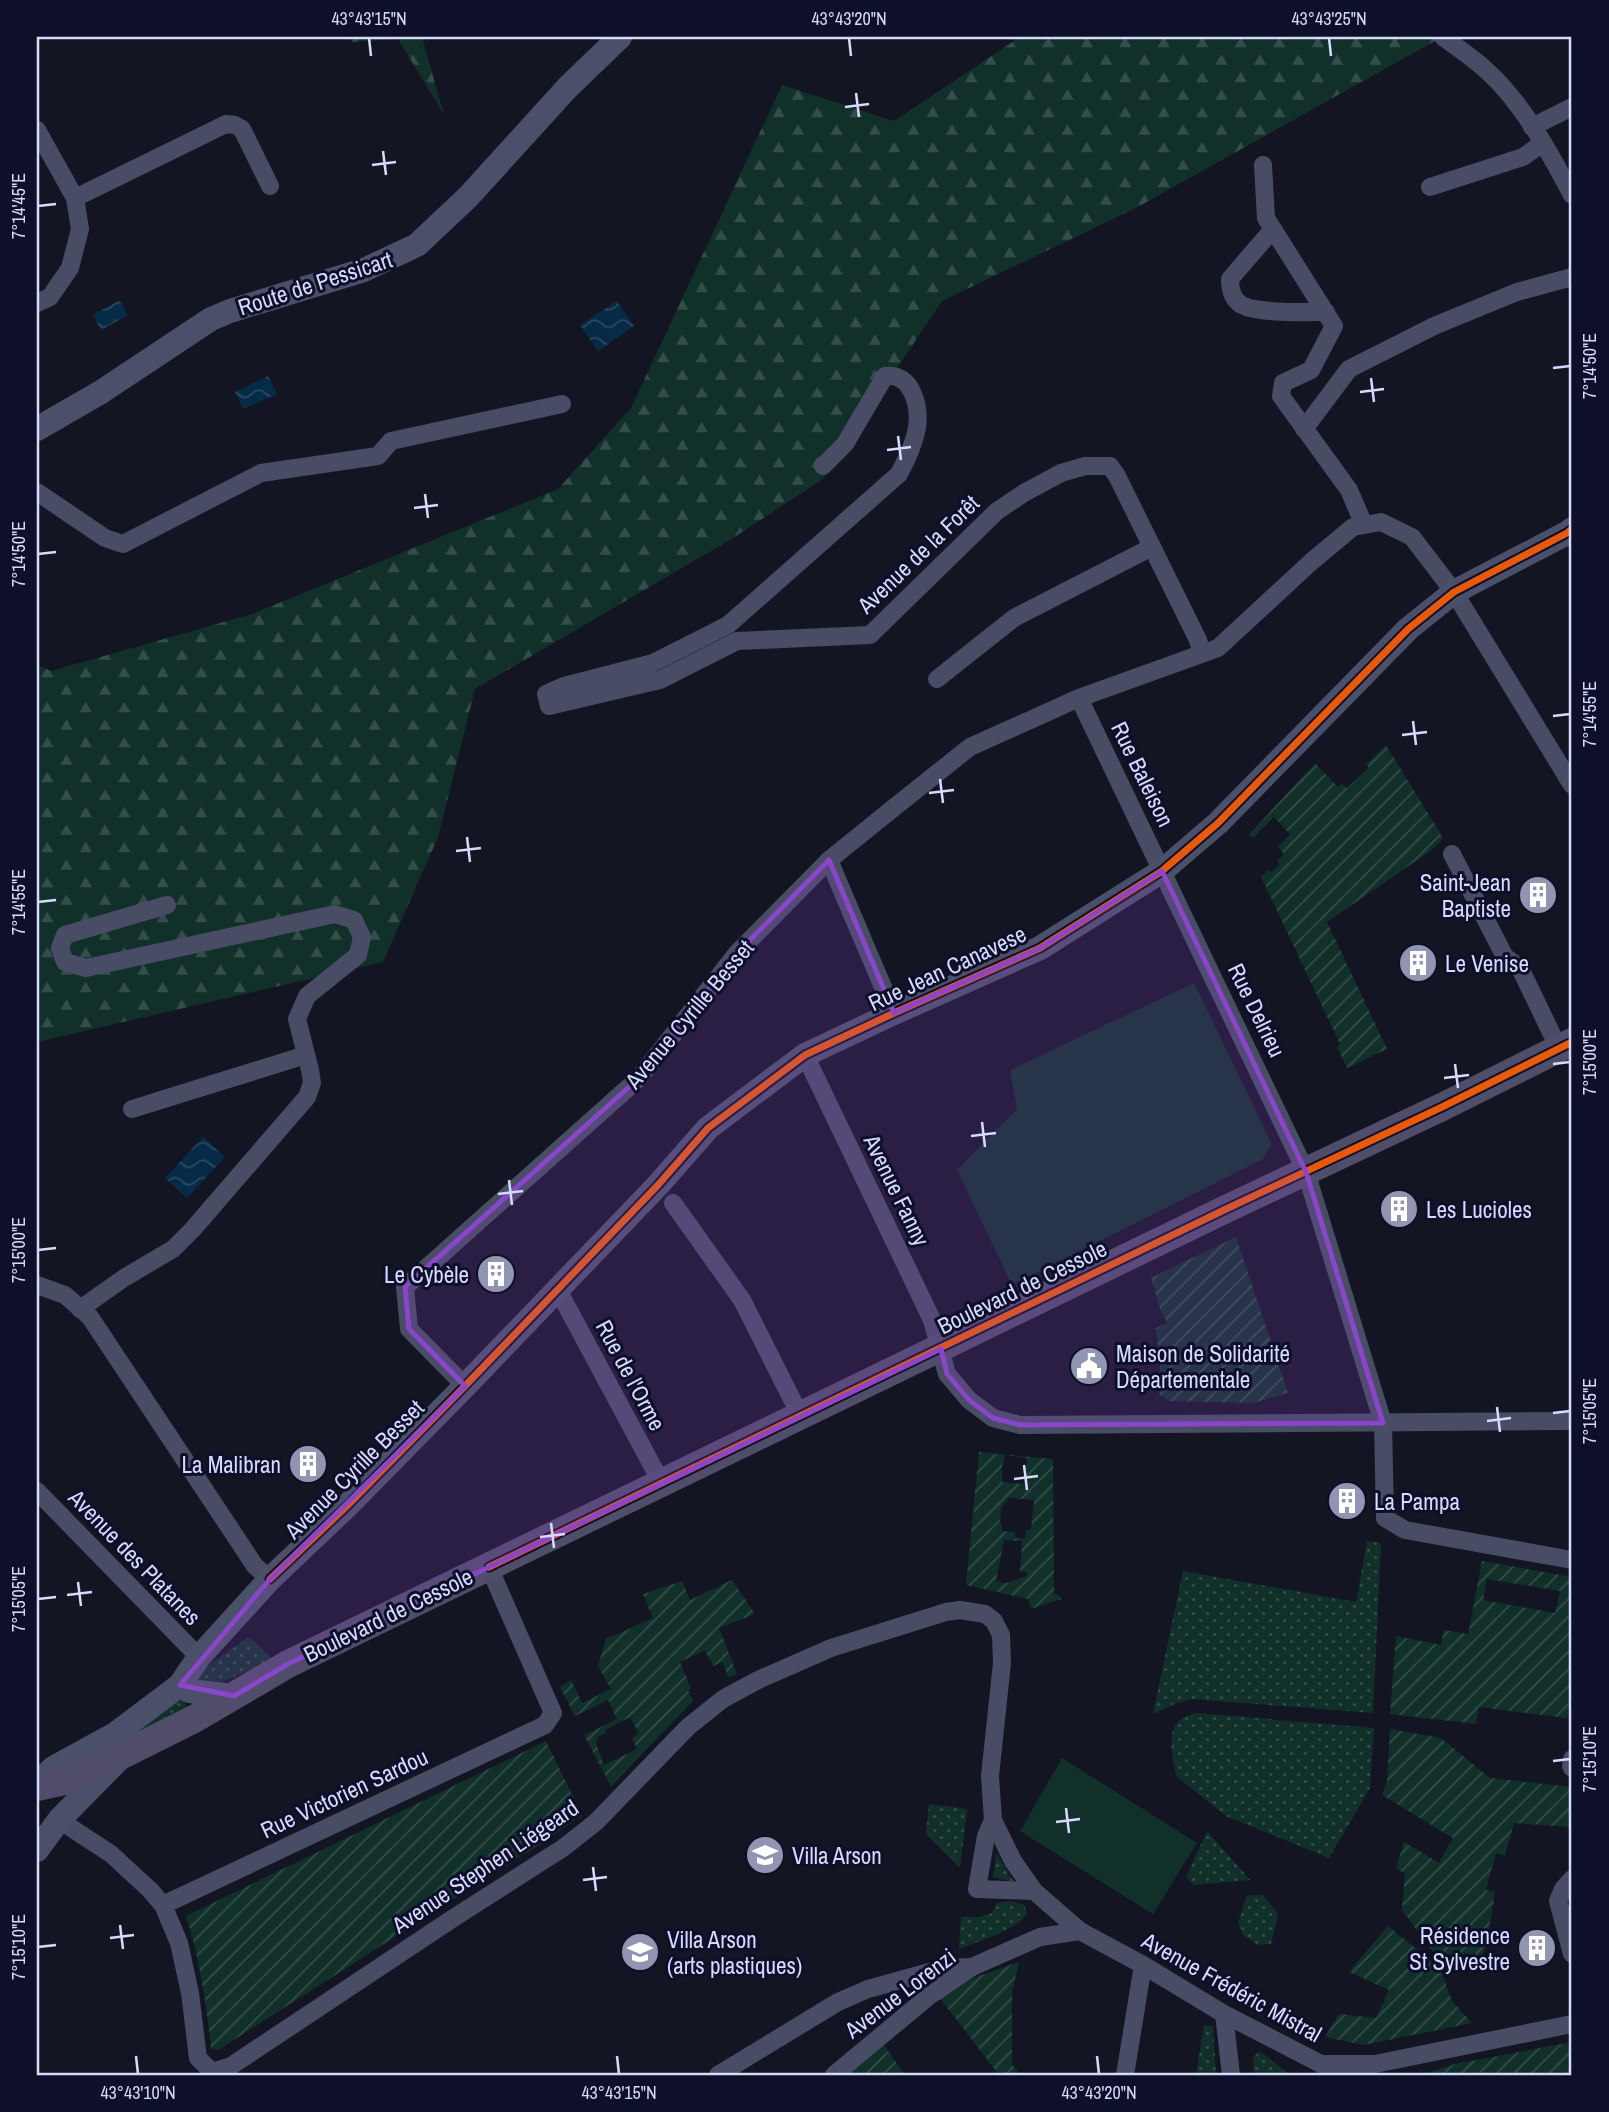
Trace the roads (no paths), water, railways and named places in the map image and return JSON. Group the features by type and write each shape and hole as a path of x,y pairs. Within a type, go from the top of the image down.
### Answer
{"main road":[{"name":"Boulevard de Cessole","path":"43,1785 65,1781 122,1755 196,1718 288,1664 1442,1107 1565,1045"}],"street":[{"name":"Route de Pessicart","path":"37,429 101,392 211,319 238,308 364,270 417,245 468,197 568,87 620,37"},
{"path":"1443,37 1488,71 1523,113 1572,195"},
{"path":"1532,127 1572,107"},
{"path":"75,198 226,124 242,129 270,186"},
{"path":"37,130 75,198 80,229 71,268 50,297 37,303"},
{"path":"1430,187 1523,157 1543,143"},
{"path":"1263,165 1266,218 1334,326 1311,370 1283,383 1281,396 1349,490 1364,525 1381,522 1412,537 1454,592 1572,785"},
{"path":"1273,229 1230,279 1231,291 1241,304 1262,310 1326,312"},
{"path":"1304,429 1349,369 1446,321 1517,292 1572,277"},
{"name":"Avenue de la Forêt","path":"822,466 845,444 886,376 895,374 906,381 914,395 917,425 911,450 899,474 728,625 653,663 564,686 546,694 549,706 660,680 737,641 870,635 997,511 1061,473 1085,466 1110,466 1117,476 1202,653"},
{"path":"37,492 105,538 123,544 261,473 378,456 391,441 562,404"},
{"name":"Avenue Cyrille Besset","path":"43,1785 53,1768 115,1734 180,1685 198,1657 270,1579 347,1506 465,1386 409,1329 405,1287 639,1078 737,953 830,860 970,747 1079,698 1218,648 1311,562 1353,527 1364,525"},
{"path":"1454,592 1572,529"},
{"path":"937,679 1014,618 1152,547"},
{"name":"Rue Jean Canavese","path":"465,1386 658,1185 708,1128 805,1055 1040,947 1162,871 1218,823 1408,629 1454,592"},
{"name":"Rue Baleison","path":"1079,698 1162,871"},
{"path":"1452,854 1505,957 1520,968 1565,1045"},
{"path":"830,860 894,1013"},
{"name":"Rue Delrieu","path":"1162,871 1306,1172 1383,1423 1385,1518 1405,1530 1572,1560"},
{"path":"80,1308 173,1249 307,1097 312,1083 297,1019 307,996 358,955 362,937 354,920 335,914 86,968 65,962 60,948 65,934 167,905"},
{"path":"132,1109 306,1055"},
{"name":"Avenue Fanny","path":"805,1055 932,1320 947,1374 969,1399 993,1418 1020,1425 1572,1422"},
{"path":"673,1203 742,1300 800,1415"},
{"path":"37,1285 65,1295 90,1317 255,1566 270,1579"},
{"name":"Rue de l'Orme","path":"558,1290 661,1482"},
{"name":"Avenue des Platanes","path":"37,1491 198,1657"},
{"name":"Rue Victorien Sardou","path":"163,1905 545,1725 553,1713 489,1567"},
{"name":"Avenue Stephen Liégeard","path":"59,1820 111,1854 163,1905 179,1942 190,1993 198,2058 210,2074 231,2066 563,1848 596,1822 688,1727 723,1699 831,1648 960,1610 985,1614 994,1621 1001,1634 1002,1663 990,1776 993,1820 1013,1861 1034,1891 1080,1931"},
{"path":"180,1685 189,1691 234,1696"},
{"path":"37,1850 59,1820 122,1755"},
{"path":"1572,1759 1572,1768"},
{"path":"43,1785 59,1820"},
{"path":"993,1820 986,1836 977,1889 1034,1891"},
{"path":"1572,1879 1563,1889 1558,1901 1572,1954"},
{"name":"Avenue Frédéric Mistral","path":"1080,1931 1224,2014 1321,2064 1375,2064 1572,2024"},
{"name":"Avenue Lorenzi","path":"834,2075 929,1996 972,1967 1040,1937 1080,1931"},
{"path":"1125,2075 1143,1965"},
{"path":"718,2075 838,2002 869,1989 944,1968 972,1967"},
{"path":"1224,2014 1231,2075"}],"water":[{"path":"119,300 128,315 101,330 93,315"},
{"path":"617,301 634,326 598,351 580,325"},
{"path":"268,376 277,394 243,409 235,392"},
{"path":"203,1137 225,1157 187,1198 165,1178"}],"place":[{"name":"Saint-Jean Baptiste","path":"1538,895"},
{"name":"Le Venise","path":"1418,963"},
{"name":"Les Lucioles","path":"1399,1209"},
{"name":"Le Cybèle","path":"496,1274"},
{"name":"Maison de Solidarité Départementale","path":"1089,1366"},
{"name":"La Malibran","path":"308,1464"},
{"name":"La Pampa","path":"1347,1501"},
{"name":"Villa Arson","path":"765,1855"},
{"name":"Résidence St Sylvestre","path":"1537,1948"},
{"name":"Villa Arson (arts plastiques)","path":"640,1952"}]}
